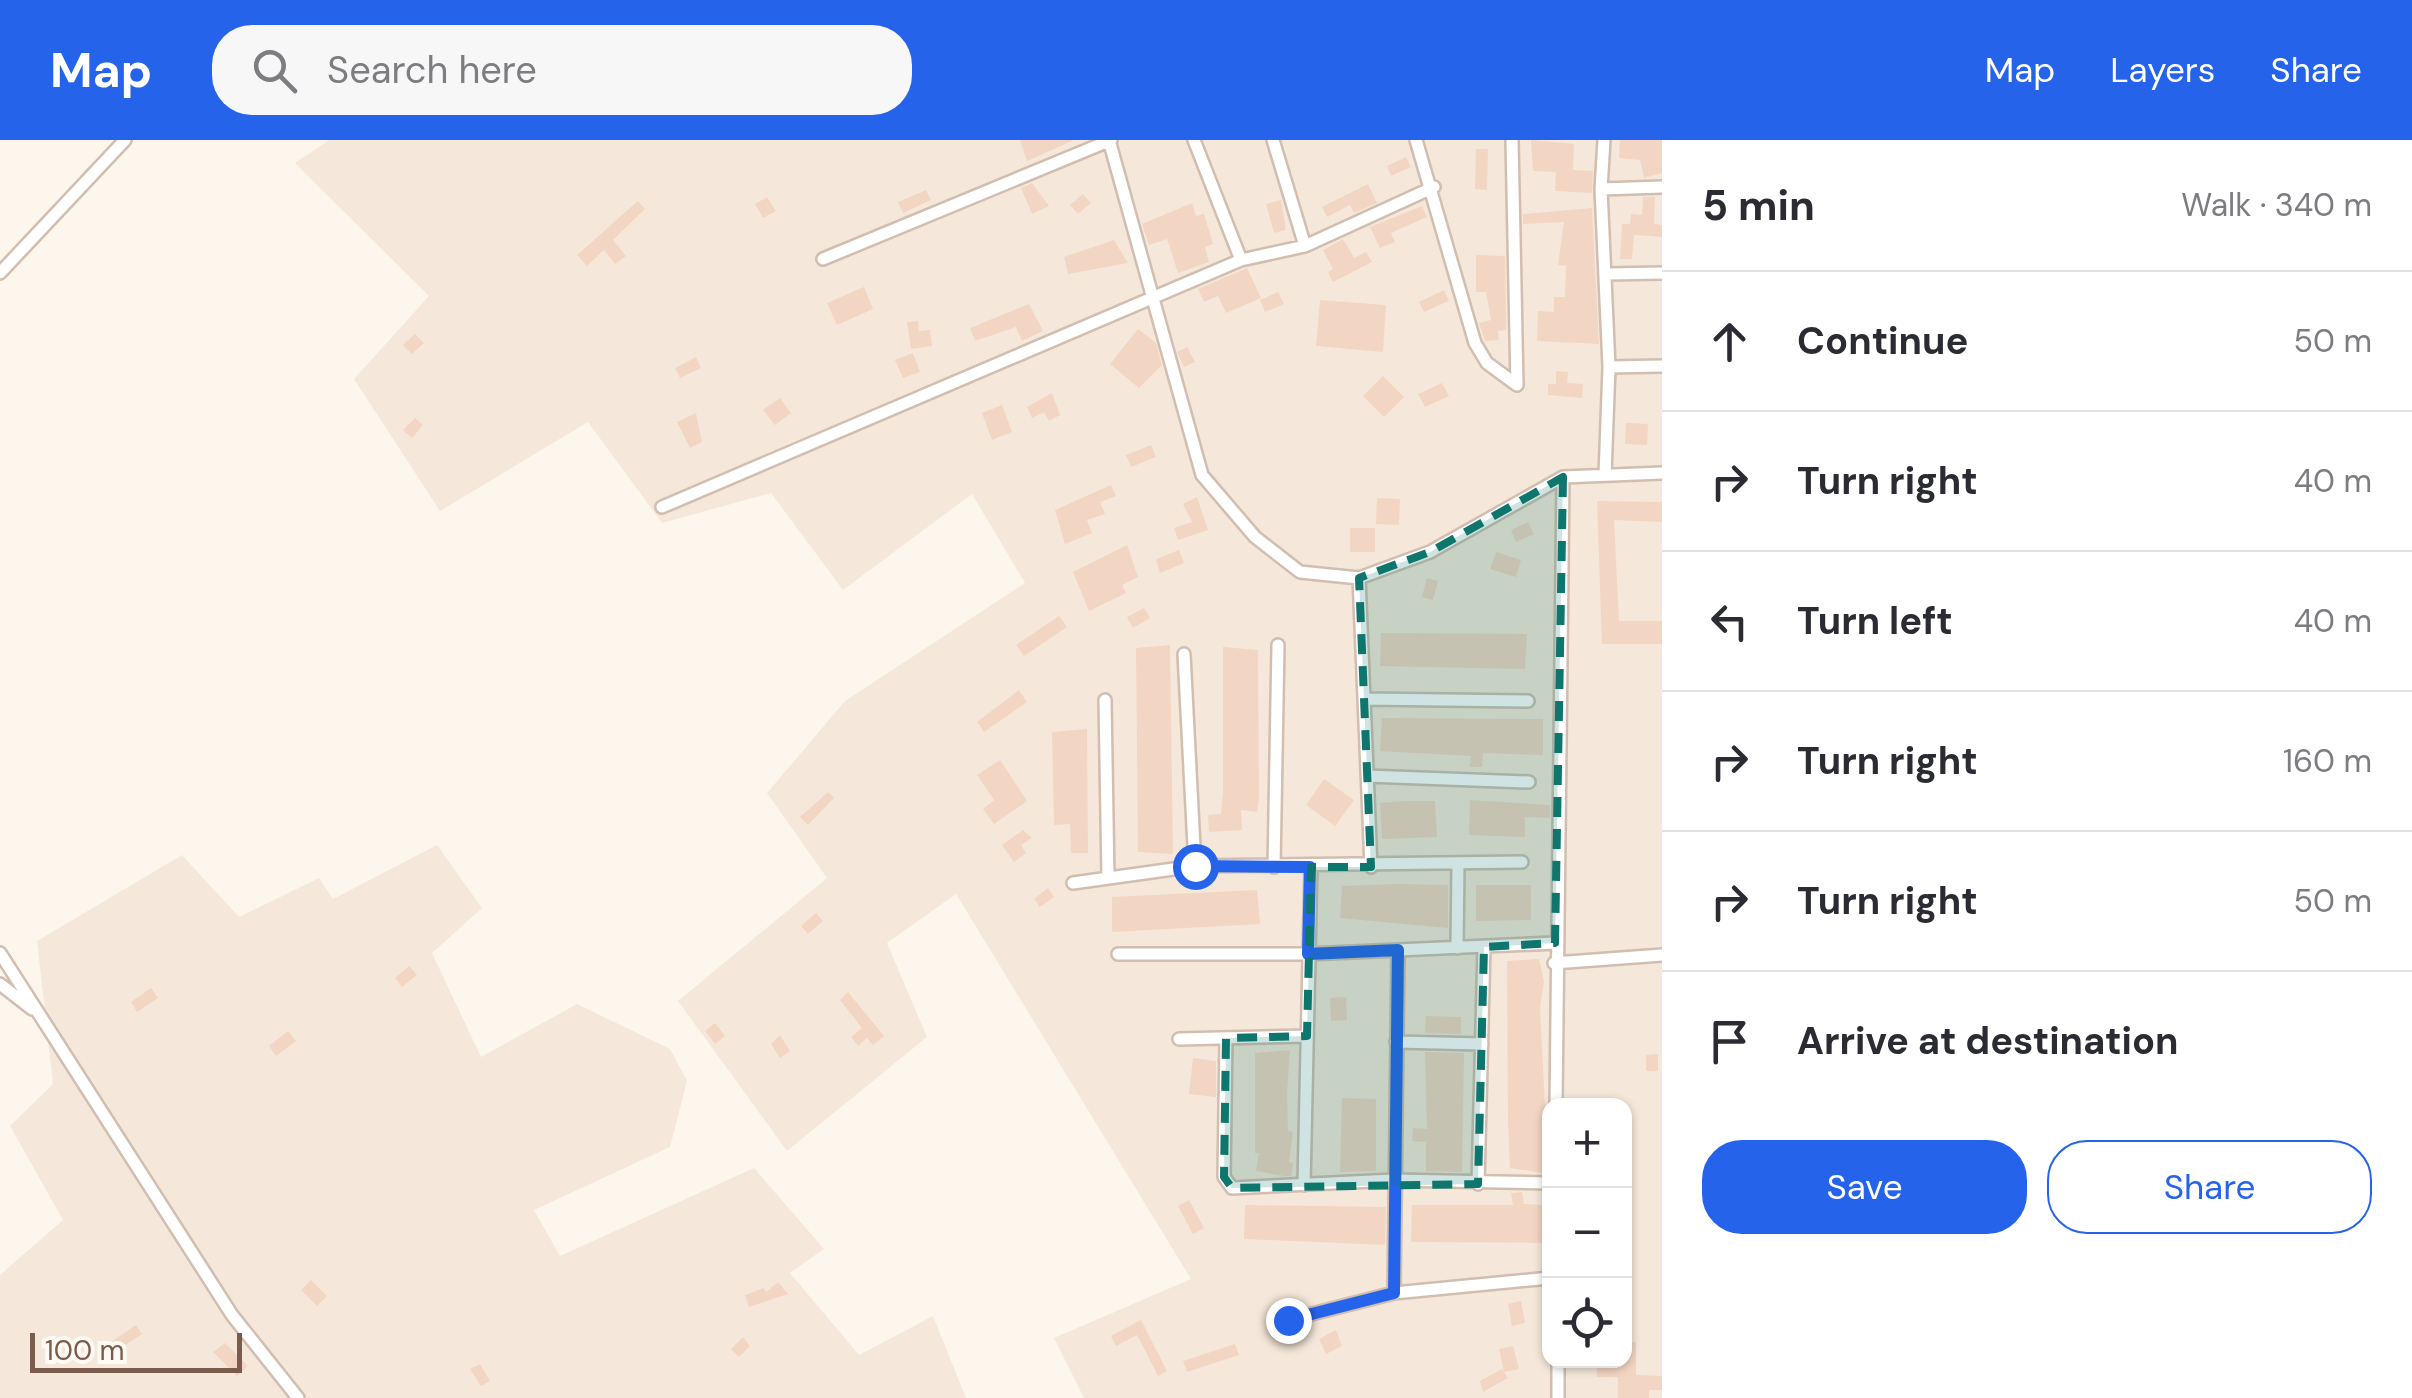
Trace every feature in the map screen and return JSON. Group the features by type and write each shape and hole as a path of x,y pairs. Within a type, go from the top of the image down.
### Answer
{"street":[{"path":"0,273 125,140"},
{"path":"823,259 1110,140 1202,476 1255,537 1300,572 1359,578 1430,552 1564,477 1662,473"},
{"path":"1194,140 1241,260"},
{"path":"1273,140 1305,246"},
{"path":"1416,140 1434,188 1475,344 1486,363 1517,384 1512,140"},
{"path":"1604,140 1601,190 1609,367 1605,475"},
{"path":"1601,190 1662,187"},
{"path":"662,507 1152,295 1241,260 1305,246 1434,188"},
{"path":"1607,274 1662,273"},
{"path":"1609,367 1662,366"},
{"path":"1556,1098 1554,963 1564,477"},
{"path":"1359,578 1370,867"},
{"path":"1274,867 1278,645"},
{"path":"1184,654 1195,866"},
{"path":"1364,699 1528,700"},
{"path":"1105,700 1108,878"},
{"path":"1367,776 1529,782"},
{"path":"1073,882 1195,866 1370,867 1522,862"},
{"path":"1457,948 1458,864"},
{"path":"1304,1185 1310,867"},
{"path":"1118,954 1308,954 1555,943"},
{"path":"1478,1184 1484,946"},
{"path":"1394,1293 1398,950"},
{"path":"0,954 232,1315 298,1398"},
{"path":"1554,963 1662,955"},
{"path":"0,984 38,1013"},
{"path":"1180,1039 1307,1036"},
{"path":"1226,1038 1224,1177 1232,1188 1394,1180 1542,1182"},
{"path":"1396,1042 1482,1044"},
{"path":"1288,1320 1394,1293 1542,1279"},
{"path":"1558,1368 1558,1398"}],"highlighted area":[{"path":"1563,477 1555,943 1484,947 1478,1184 1232,1188 1224,1177 1226,1038 1307,1036 1311,867 1371,867 1359,578 1430,552"}],"shaded area":[{"path":"329,140 1662,140 1662,1398 1084,1398 1054,1338 1191,1279 956,894 887,943 927,1037 787,1151 678,1001 827,878 767,793 845,701 1025,583 972,494 843,590 771,493 662,523 588,422 440,511 354,379 429,296 295,163"},
{"path":"437,845 482,908 432,953 481,1057 577,1004 670,1049 687,1081 670,1147 534,1210 560,1256 754,1168 824,1249 790,1273 859,1355 933,1316 966,1398 0,1398 0,1275 63,1220 10,1126 53,1084 37,941 182,855 239,917 319,878 333,899"}],"building":[{"path":"1020,140 1074,140 1027,161"},
{"path":"1531,140 1574,144 1573,170 1593,171 1592,193 1555,191 1556,172 1533,171"},
{"path":"1620,140 1662,140 1662,173 1644,178 1640,160 1619,158"},
{"path":"1476,149 1488,149 1487,190 1475,189"},
{"path":"1406,157 1411,167 1391,176 1387,166"},
{"path":"1032,183 1049,206 1032,214 1021,188"},
{"path":"1368,184 1377,203 1354,213 1350,205 1327,217 1322,207"},
{"path":"926,190 931,200 903,213 898,202"},
{"path":"1083,194 1091,203 1078,214 1070,205"},
{"path":"767,197 776,211 763,218 755,204"},
{"path":"1643,197 1655,197 1654,224 1662,225 1662,237 1634,235 1632,259 1620,259 1622,224 1630,224 1631,214 1642,215"},
{"path":"1281,200 1286,230 1274,233 1266,204"},
{"path":"638,201 645,209 613,240 626,256 615,264 604,250 587,266 577,255"},
{"path":"1192,203 1196,216 1204,214 1213,244 1205,247 1209,262 1178,273 1167,239 1149,245 1142,224"},
{"path":"1422,206 1427,217 1391,233 1395,242 1380,248 1370,227"},
{"path":"1592,208 1599,344 1537,341 1538,311 1554,312 1554,297 1565,297 1566,266 1558,265 1564,222 1523,224 1523,214"},
{"path":"1343,239 1354,258 1366,252 1372,262 1333,282 1328,272 1333,269 1323,250"},
{"path":"1114,240 1128,263 1068,274 1064,257"},
{"path":"1476,255 1505,256 1506,330 1498,331 1499,340 1485,341 1479,323 1491,320 1486,292 1476,292"},
{"path":"1247,268 1261,298 1226,313 1218,296 1204,302 1198,289"},
{"path":"864,287 873,309 837,325 827,303"},
{"path":"1444,290 1449,301 1424,312 1419,302"},
{"path":"1278,292 1284,304 1265,312 1260,300"},
{"path":"1320,300 1386,305 1383,352 1316,346"},
{"path":"1029,304 1043,331 1022,341 1016,327 975,341 970,328"},
{"path":"918,321 919,331 930,330 932,346 911,349 907,322"},
{"path":"1138,329 1156,343 1162,365 1139,388 1110,364"},
{"path":"415,334 424,343 412,354 403,345"},
{"path":"1187,347 1195,362 1184,367 1177,352"},
{"path":"913,353 920,372 903,378 895,360"},
{"path":"696,357 701,368 680,378 675,368"},
{"path":"1556,371 1568,372 1567,383 1583,384 1582,398 1548,395 1548,384 1556,384"},
{"path":"1383,376 1404,397 1384,417 1363,396"},
{"path":"1442,383 1449,396 1425,407 1418,394"},
{"path":"1052,393 1060,415 1049,421 1044,412 1032,418 1027,407"},
{"path":"780,398 791,413 775,425 763,410"},
{"path":"1002,405 1012,432 992,440 982,413"},
{"path":"696,413 702,442 690,448 677,422"},
{"path":"415,418 423,425 412,438 403,430"},
{"path":"1626,423 1648,424 1647,445 1625,444"},
{"path":"1151,445 1156,457 1131,467 1126,455"},
{"path":"1111,485 1116,496 1100,502 1105,514 1087,520 1092,533 1065,544 1055,510"},
{"path":"1197,497 1208,530 1178,540 1174,528 1192,522 1183,504"},
{"path":"1377,498 1400,499 1399,525 1376,524"},
{"path":"1597,501 1662,502 1662,522 1614,520 1619,621 1662,621 1662,644 1602,644"},
{"path":"1528,522 1534,534 1516,542 1511,530"},
{"path":"1350,528 1375,528 1375,552 1350,552"},
{"path":"1127,545 1138,577 1122,585 1126,593 1089,611 1073,572"},
{"path":"1179,550 1184,563 1160,573 1156,559"},
{"path":"1496,552 1521,560 1516,577 1490,569"},
{"path":"1427,578 1438,581 1433,600 1422,597"},
{"path":"1144,608 1150,618 1133,628 1127,617"},
{"path":"1059,616 1067,627 1024,656 1016,645"},
{"path":"1381,633 1527,634 1525,669 1380,666"},
{"path":"1170,645 1173,854 1138,852 1136,648"},
{"path":"1223,647 1258,650 1259,798 1257,812 1241,810 1242,830 1209,832 1208,815 1221,814 1223,791"},
{"path":"1019,690 1027,702 984,732 977,722"},
{"path":"1382,718 1543,719 1543,755 1483,753 1482,767 1470,767 1471,756 1380,751"},
{"path":"1087,729 1088,853 1071,853 1070,824 1054,825 1052,732"},
{"path":"1000,760 1027,801 994,824 983,809 994,800 977,775"},
{"path":"1324,779 1354,800 1335,826 1306,805"},
{"path":"828,792 834,798 808,825 800,817"},
{"path":"1470,800 1550,805 1550,818 1525,817 1525,837 1469,835"},
{"path":"1435,801 1437,837 1382,839 1380,803"},
{"path":"1023,830 1032,838 1021,845 1026,853 1014,862 1002,845"},
{"path":"1448,885 1448,928 1340,918 1342,886"},
{"path":"1476,885 1531,885 1531,920 1476,921"},
{"path":"1048,888 1054,897 1040,907 1034,899"},
{"path":"1257,890 1260,924 1112,932 1112,897"},
{"path":"816,913 823,921 808,934 801,926"},
{"path":"1539,959 1544,981 1540,1008 1545,1098 1542,1173 1510,1168 1507,961"},
{"path":"409,966 417,975 402,987 395,978"},
{"path":"151,988 158,998 137,1012 131,1002"},
{"path":"848,992 884,1036 873,1045 867,1038 858,1046 851,1037 862,1028 840,1000"},
{"path":"1346,997 1347,1020 1331,1021 1330,998"},
{"path":"1426,1016 1461,1017 1461,1034 1425,1033"},
{"path":"715,1023 725,1036 715,1044 705,1031"},
{"path":"288,1031 296,1041 276,1056 269,1046"},
{"path":"780,1035 790,1051 780,1058 771,1044"},
{"path":"1290,1050 1288,1131 1293,1132 1289,1162 1293,1163 1291,1176 1284,1176 1256,1171 1259,1153 1255,1153 1255,1053"},
{"path":"1425,1052 1464,1053 1462,1172 1426,1171 1426,1142 1412,1141 1413,1128 1427,1129"},
{"path":"1658,1054 1658,1071 1646,1071 1646,1055"},
{"path":"1193,1058 1216,1061 1216,1097 1189,1094"},
{"path":"1342,1098 1376,1099 1376,1171 1340,1172"},
{"path":"1522,1192 1524,1204 1542,1205 1542,1243 1411,1242 1412,1205 1513,1205 1511,1193"},
{"path":"1189,1200 1204,1228 1193,1234 1178,1206"},
{"path":"1245,1205 1386,1207 1385,1245 1244,1239"},
{"path":"311,1280 327,1296 317,1306 301,1290"},
{"path":"778,1282 788,1294 749,1307 745,1295 764,1288 766,1292"},
{"path":"1521,1301 1525,1323 1512,1326 1508,1304"},
{"path":"1141,1320 1167,1371 1158,1376 1137,1335 1116,1346 1111,1336"},
{"path":"136,1325 142,1334 106,1358 101,1349"},
{"path":"1336,1330 1342,1346 1326,1354 1319,1339"},
{"path":"743,1337 750,1346 739,1357 731,1349"},
{"path":"1632,1342 1636,1342 1636,1375 1662,1376 1662,1390 1649,1390 1649,1398 1618,1398 1618,1377 1597,1377 1597,1368 1632,1368"},
{"path":"225,1343 248,1366 237,1376 213,1352"},
{"path":"1235,1344 1239,1355 1187,1372 1183,1361"},
{"path":"1513,1346 1519,1369 1504,1372 1499,1349"},
{"path":"480,1364 490,1381 481,1386 470,1369"},
{"path":"1502,1369 1508,1378 1483,1392 1480,1381"}],"route":[{"path":"1195,866 1310,867 1308,954 1398,950 1394,1293 1288,1320"}]}
